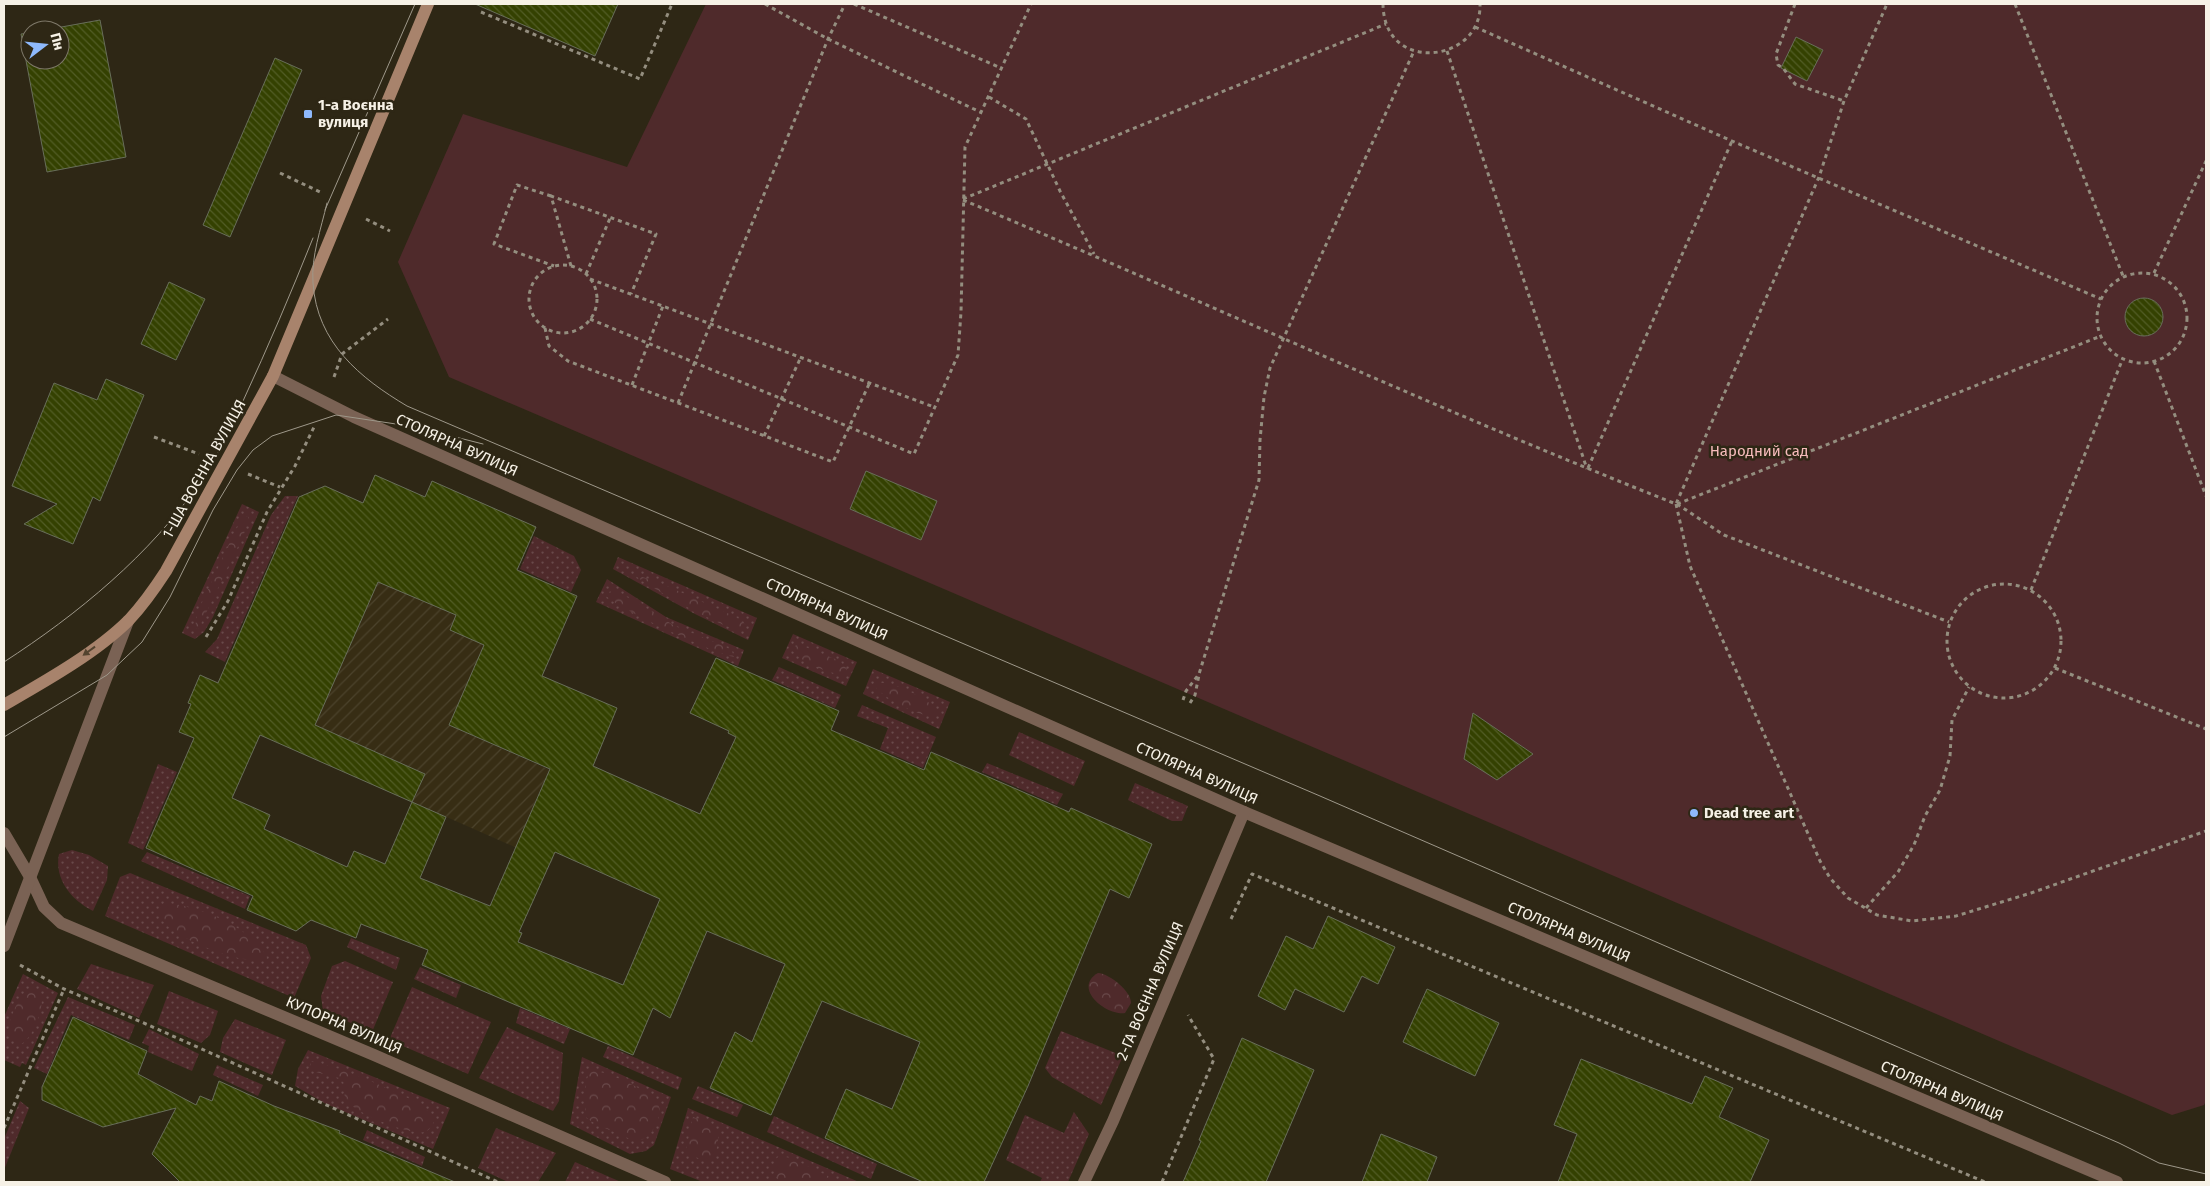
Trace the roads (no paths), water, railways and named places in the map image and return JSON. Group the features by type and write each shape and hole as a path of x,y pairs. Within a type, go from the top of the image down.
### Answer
{"street":[{"name":"1-ША ВОЄННА ВУЛИЦЯ","path":"4,946 128,621 148,598 166,571 273,376 428,4"},
{"name":"СТОЛЯРНА ВУЛИЦЯ","path":"273,376 363,421 1244,812 2116,1182"},
{"path":"4,705 54,676 128,621"},
{"name":"2-ГА ВОЄННА ВУЛИЦЯ","path":"1084,1182 1113,1121 1244,812"},
{"name":"КУПОРНА ВУЛИЦЯ","path":"4,833 30,877 44,907 61,923 374,1055 665,1182"}],"tram line":[{"path":"325,210 415,4"},
{"path":"327,203 317,243 313,273 316,304 323,324 332,341 358,371 407,406 1320,796 2119,1143 2159,1163 2206,1174"},
{"path":"4,662 59,624 111,581 159,534 201,481 218,452 243,401 313,238"},
{"path":"4,737 107,675 142,642 170,597 213,510 237,470 253,450 272,436 336,415 416,427 483,444"}],"place":[{"name":"1-а Воєнна вулиця","path":"308,114"},
{"name":"Dead tree art","path":"1694,813"}],"park label":[{"name":"Народний сад","path":"1759,451"}]}
